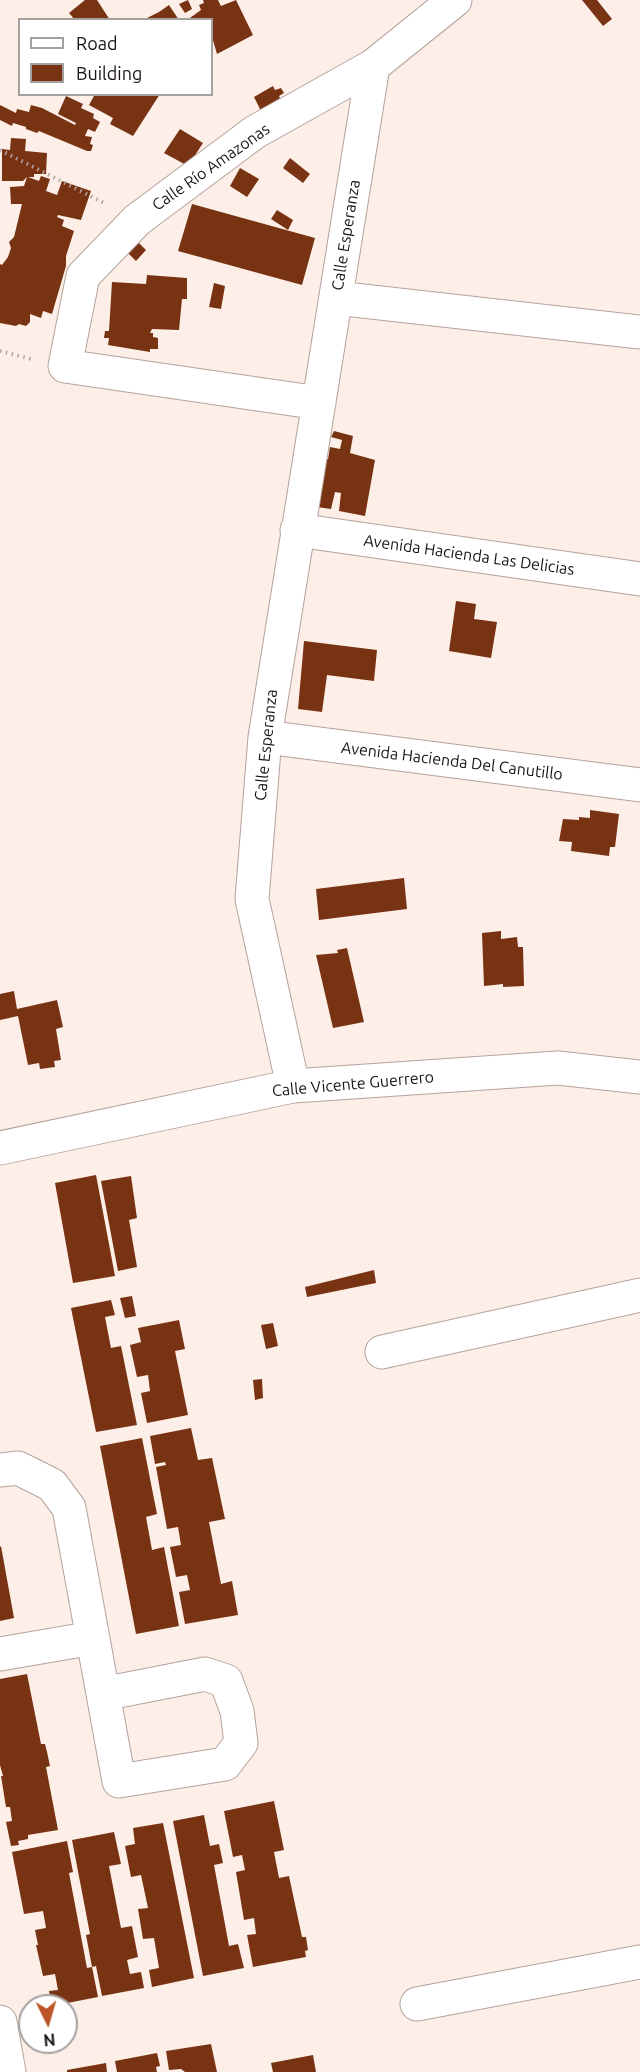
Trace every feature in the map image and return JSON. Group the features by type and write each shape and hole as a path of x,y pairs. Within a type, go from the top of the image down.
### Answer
{"street":[{"name":"Calle Río Amazonas","path":"319,403 65,366 83,276 136,220 255,132 373,66 455,0"},
{"name":"Calle Esperanza","path":"293,1086 252,899 265,737 373,66"},
{"path":"336,298 640,332"},
{"name":"Avenida Hacienda Las Delicias","path":"297,530 640,579"},
{"name":"Avenida Hacienda Del Canutillo","path":"265,737 640,785"},
{"name":"Calle Vicente Guerrero","path":"0,1148 293,1086 558,1068 640,1077"},
{"path":"382,1352 640,1295"},
{"path":"0,1470 18,1468 52,1485 69,1508 103,1694"},
{"path":"0,1654 93,1638"},
{"path":"417,2004 640,1962"},
{"path":"0,2022 9,2072"}],"path":[{"path":"0,150 136,220"}],"building":[{"path":"85,0 97,0 109,18 73,18 69,13"},
{"path":"188,0 192,9 185,13 179,4"},
{"path":"203,0 218,0 221,6 236,0 253,35 217,54 213,40 213,18 190,18 201,10 199,5 204,3"},
{"path":"582,0 597,0 612,19 603,26"},
{"path":"169,5 178,18 147,18"},
{"path":"273,86 275,90 281,88 284,93 279,96 286,111 266,121 254,97"},
{"path":"66,96 83,104 81,108 94,114 93,118 100,122 95,132 88,129 85,136 92,137 91,151 39,131 37,133 13,123 12,126 0,120 0,105 16,113 17,109 29,112 31,105 42,108 75,125 76,123 58,114"},
{"path":"94,96 159,96 133,136 110,124 113,118 89,105"},
{"path":"180,129 203,143 188,166 164,153"},
{"path":"11,138 26,139 25,151 47,153 46,174 34,174 34,177 28,177 39,181 41,176 50,179 46,191 57,195 62,181 91,191 81,220 58,215 57,217 64,220 62,226 74,231 66,256 66,266 52,314 43,311 41,318 30,314 30,322 26,326 0,323 0,264 2,265 8,257 11,248 9,242 14,237 22,204 11,204 10,187 24,186 27,177 23,181 2,181 2,149 10,150"},
{"path":"290,158 310,174 303,183 283,168"},
{"path":"240,168 259,179 247,197 230,186"},
{"path":"192,204 315,238 302,285 178,251"},
{"path":"277,210 293,220 288,230 271,219"},
{"path":"132,236 146,250 136,261 121,246"},
{"path":"147,275 187,278 187,299 182,299 179,330 152,329 150,333 153,333 153,337 158,338 158,349 150,349 150,352 108,345 109,338 104,338 105,331 109,331 112,282 146,284"},
{"path":"214,283 225,286 221,309 209,307"},
{"path":"334,431 353,436 350,453 375,460 365,516 339,511 341,493 335,492 331,509 317,507 325,459 328,459 330,447 340,449 342,440 331,437"},
{"path":"456,601 476,604 474,619 497,622 491,658 449,651"},
{"path":"304,641 377,650 374,681 327,675 322,712 298,709"},
{"path":"590,810 619,814 615,847 610,847 609,856 571,851 572,842 559,841 563,819 590,818"},
{"path":"404,878 407,909 319,920 316,889"},
{"path":"501,931 501,939 517,937 518,947 523,947 524,986 503,987 503,984 484,986 482,933"},
{"path":"347,948 364,1022 333,1028 316,955 338,953 337,950"},
{"path":"14,991 17,1009 57,1000 63,1027 56,1029 61,1060 54,1061 55,1067 40,1069 39,1063 28,1065 18,1016 0,1020 0,994"},
{"path":"96,1175 115,1276 73,1283 55,1183"},
{"path":"131,1176 137,1218 129,1220 137,1267 118,1271 101,1181"},
{"path":"374,1270 376,1283 307,1297 305,1287"},
{"path":"132,1296 136,1316 125,1318 120,1298"},
{"path":"111,1300 115,1315 105,1317 111,1348 121,1346 137,1425 96,1432 71,1308"},
{"path":"179,1320 185,1349 175,1351 188,1415 147,1423 141,1393 150,1391 148,1375 137,1377 130,1345 141,1342 138,1328"},
{"path":"273,1323 278,1346 266,1349 261,1325"},
{"path":"262,1379 263,1398 255,1400 253,1380"},
{"path":"191,1428 198,1460 212,1458 225,1519 209,1522 221,1584 232,1581 238,1615 185,1624 179,1592 190,1590 187,1575 176,1577 170,1547 181,1545 178,1527 167,1529 156,1467 166,1465 165,1462 155,1464 150,1436"},
{"path":"142,1438 157,1514 146,1517 152,1550 164,1547 179,1626 136,1634 100,1446"},
{"path":"0,1547 14,1618 0,1621"},
{"path":"27,1674 41,1744 45,1744 50,1766 46,1767 58,1830 28,1835 28,1839 18,1841 19,1845 11,1846 6,1822 12,1821 10,1807 6,1807 0,1765 0,1679"},
{"path":"274,1801 284,1850 274,1852 279,1878 289,1876 302,1937 306,1937 308,1950 305,1951 306,1957 253,1967 247,1935 256,1934 254,1918 244,1920 236,1872 245,1870 242,1855 233,1857 224,1811"},
{"path":"204,1815 210,1846 219,1844 223,1863 214,1865 229,1946 238,1944 244,1968 203,1976 173,1821"},
{"path":"163,1823 194,1978 152,1987 149,1970 159,1968 154,1938 143,1939 138,1909 148,1908 141,1875 131,1877 125,1846 135,1844 133,1828"},
{"path":"114,1832 121,1864 109,1866 121,1928 132,1926 138,1957 127,1960 130,1974 141,1972 144,1988 102,1996 96,1966 92,1967 86,1935 90,1934 72,1840"},
{"path":"67,1841 73,1872 69,1873 87,1968 92,1967 98,1997 78,2001 78,1994 50,1994 49,1991 58,1990 55,1974 43,1976 36,1945 38,1945 35,1930 46,1928 43,1911 24,1914 12,1852"},
{"path":"211,2044 217,2072 169,2070 166,2051"},
{"path":"157,2053 160,2066 156,2067 157,2072 117,2072 115,2061"},
{"path":"313,2055 316,2072 273,2072 271,2063"},
{"path":"106,2063 107,2072 67,2072 67,2070"}]}
